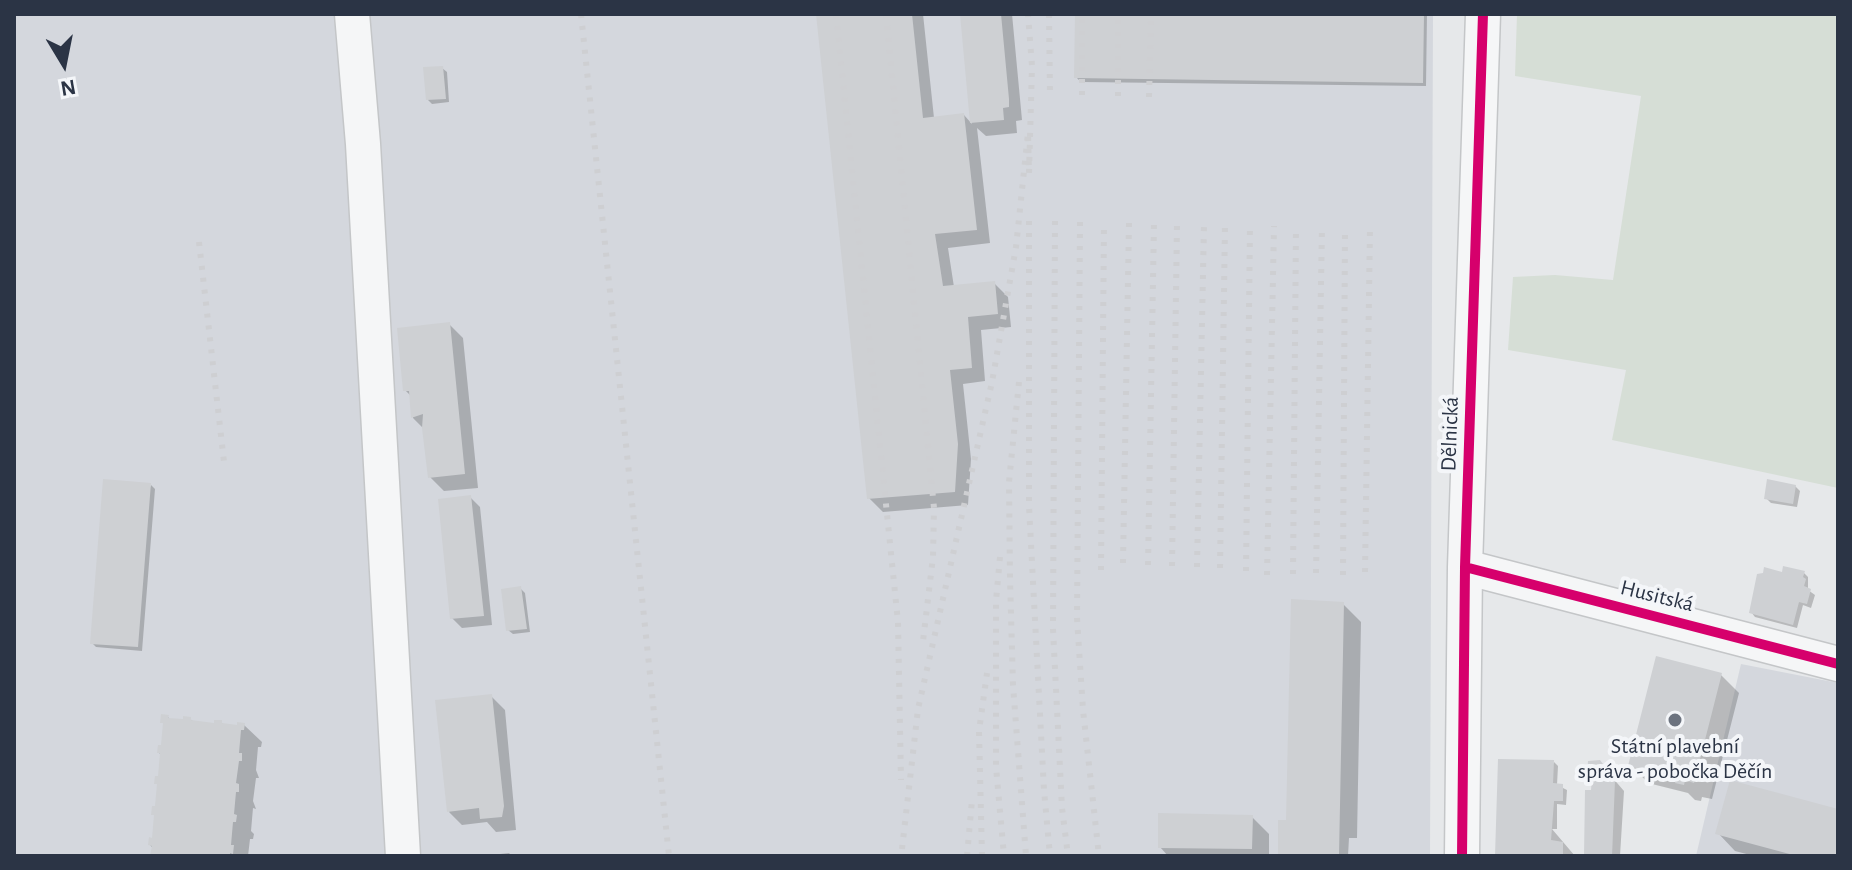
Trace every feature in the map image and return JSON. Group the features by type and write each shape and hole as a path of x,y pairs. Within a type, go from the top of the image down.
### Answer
{"street":[{"path":"352,14 365,176 403,856"},
{"name":"Dělnická","path":"1462,856 1465,567 1483,14"},
{"name":"Husitská","path":"1465,567 1838,664"}],"shaded area":[{"path":"14,14 1433,14 1430,856 14,856"},
{"path":"1517,14 1838,14 1838,488 1612,440 1626,370 1508,350 1513,277 1555,275 1613,280 1641,96 1515,76"},
{"path":"1741,664 1838,683 1838,856 1696,856"}],"building":[{"path":"816,14 912,14 923,118 964,113 977,230 935,234 943,286 995,281 998,314 968,317 972,368 950,370 958,444 955,492 867,499"},
{"path":"960,14 1001,14 1009,99 1009,107 1003,108 1004,120 970,123"},
{"path":"1075,14 1424,14 1423,83 1074,78"},
{"path":"443,66 446,99 426,100 423,67"},
{"path":"450,322 465,474 428,478 423,414 411,418 409,391 403,391 397,328"},
{"path":"103,479 151,483 138,647 90,644"},
{"path":"1767,479 1796,485 1793,504 1764,499"},
{"path":"471,495 484,616 450,619 438,499"},
{"path":"1783,566 1805,571 1804,586 1811,589 1807,604 1799,602 1793,625 1749,613 1757,574 1763,573 1764,567 1782,572"},
{"path":"521,586 527,629 506,631 501,589"},
{"path":"1291,599 1344,602 1339,856 1278,856 1278,820 1286,820"},
{"name":"Státní plavební správa - pobočka Děčín","path":"1656,656 1722,673 1694,783 1685,780 1684,785 1675,783 1677,778 1628,766"},
{"path":"492,694 504,806 502,817 480,819 479,808 447,812 435,700"},
{"path":"161,714 169,715 168,718 183,719 183,716 214,723 214,720 222,720 222,723 237,725 237,722 245,723 244,730 241,730 239,753 242,753 242,761 239,761 236,783 239,784 239,792 236,792 234,814 237,815 236,822 233,822 231,845 234,845 230,856 150,856 152,846 148,845 149,837 152,838 154,815 151,815 152,806 155,806 155,776 158,776 160,753 157,753 163,723 160,723"},
{"path":"1498,759 1554,760 1553,783 1563,784 1563,801 1554,801 1551,840 1563,842 1563,856 1495,856"},
{"path":"1600,760 1615,780 1612,856 1584,856 1585,790 1591,790 1592,778 1587,779 1588,761"},
{"path":"1730,780 1838,809 1838,856 1797,856 1715,834"},
{"path":"1158,813 1253,815 1252,849 1158,848"}],"railway":[{"path":"581,14 669,856"},
{"path":"836,14 898,622 901,780"},
{"path":"886,14 934,508 933,557 923,641"},
{"path":"902,849 918,709 992,382 1016,247 1028,133 1029,173 1032,66 1028,14"},
{"path":"1049,14 1050,95"},
{"path":"1082,15 1082,95"},
{"path":"1118,20 1118,96"},
{"path":"1149,97 1151,21"},
{"path":"1029,221 1029,506 1050,856"},
{"path":"1055,221 1053,629 1062,808 1068,856"},
{"path":"1080,222 1077,618 1083,710 1099,856"},
{"path":"1101,570 1104,222"},
{"path":"1123,563 1129,223"},
{"path":"1148,565 1154,223"},
{"path":"1172,566 1177,224"},
{"path":"1197,567 1204,224"},
{"path":"1220,568 1225,224"},
{"path":"1246,571 1250,225"},
{"path":"1267,575 1274,226"},
{"path":"1293,574 1296,226"},
{"path":"1316,573 1322,226"},
{"path":"1343,575 1345,227"},
{"path":"1365,572 1370,227"},
{"path":"199,242 224,462"},
{"path":"1019,382 1009,482 1010,579 1013,685 1026,856"},
{"path":"1000,557 996,601 996,767 1004,856"},
{"path":"982,856 979,731 987,673"},
{"path":"967,856 972,800"}],"cycle path":[{"path":"1462,856 1465,567 1483,14"},
{"path":"1465,567 1838,664"}],"place":[{"name":"Státní plavební správa - pobočka Děčín","path":"1675,720"}]}
